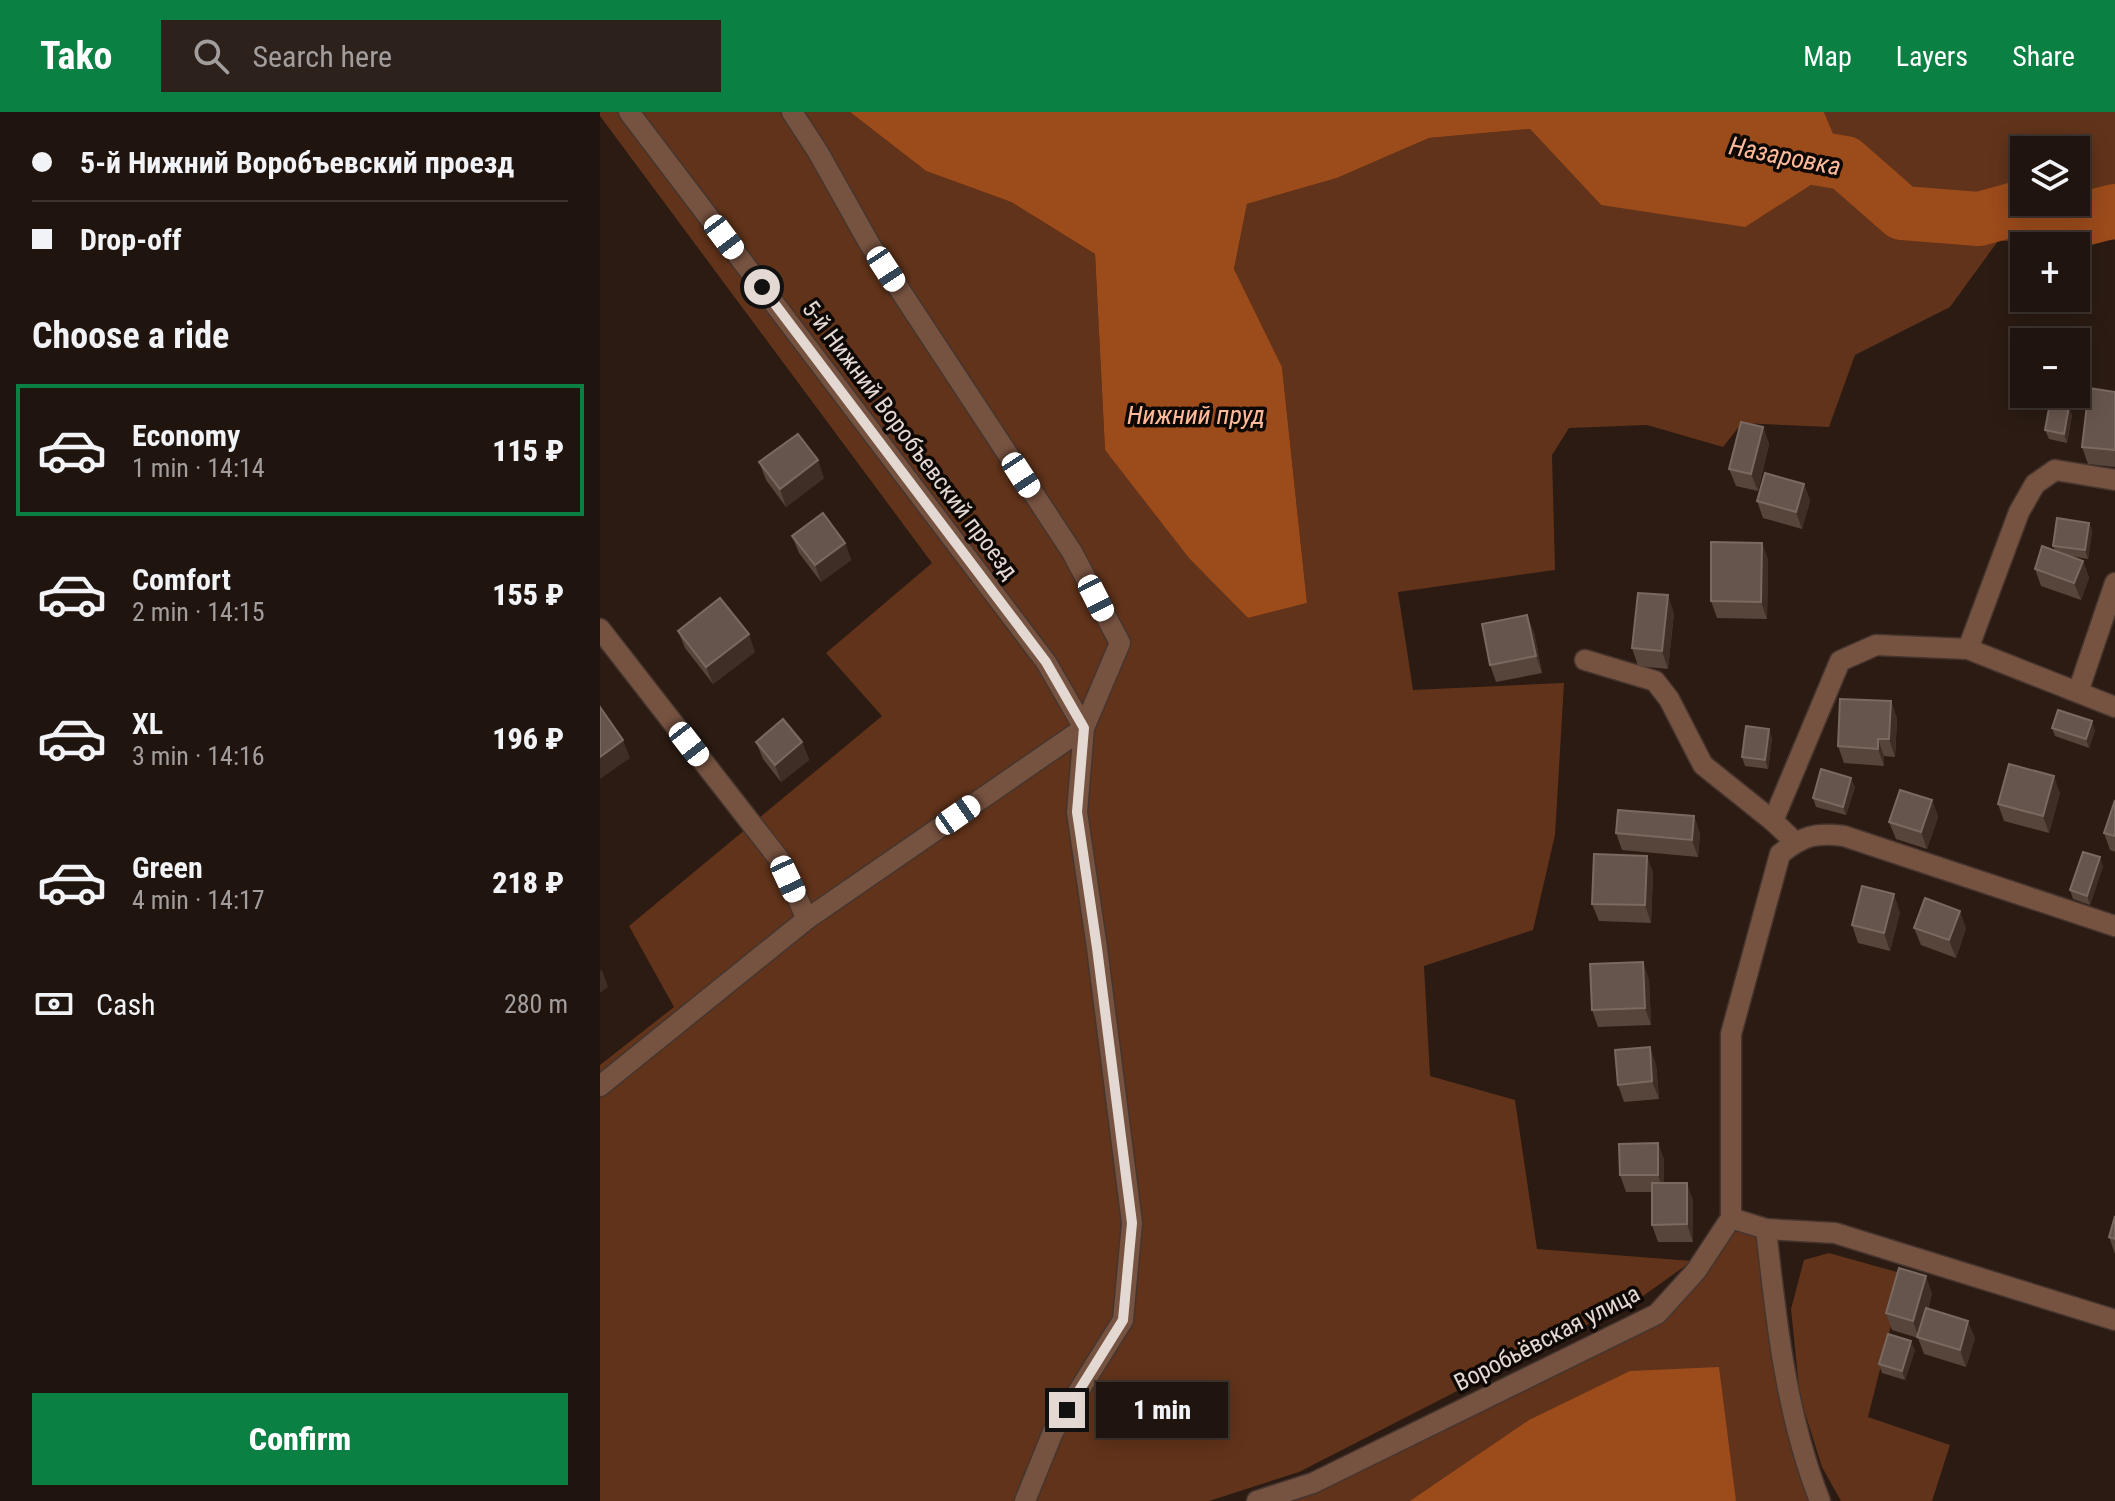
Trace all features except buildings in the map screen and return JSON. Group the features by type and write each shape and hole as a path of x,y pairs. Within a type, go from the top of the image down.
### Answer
{"street":[{"name":"5-й Нижний Воробъевский проезд","path":"629,112 1046,662 1084,728"},
{"path":"792,112 869,243 1072,552 1120,643 1084,728 1077,812 1132,1223 1123,1320 1053,1432 1025,1501"},
{"path":"1968,649 2019,512 2035,484 2055,470 2115,480"},
{"path":"2078,692 2115,583"},
{"path":"600,629 779,859 807,919"},
{"path":"1773,821 1840,661 1876,645 1968,649 2115,707"},
{"path":"1585,660 1655,681 1669,699 1703,765 1795,842"},
{"path":"600,1086 807,919 1084,728"},
{"path":"2115,926 1844,836 1822,833 1795,842 1780,854 1731,1034 1731,1218 1766,1229 1835,1233 2115,1320"},
{"name":"Воробьёвская улица","path":"1257,1501 1313,1483 1657,1314 1696,1271 1731,1218"},
{"path":"1766,1229 1773,1296 1792,1403 1810,1475 1820,1501"}],"shaded area":[{"path":"600,112 850,112 926,171 1011,202 1095,254 1105,450 1248,618 1307,603 1282,367 1234,269 1247,204 1337,178 1429,138 1530,129 1601,205 1844,164 1824,112 2115,112 2115,240 2090,241 2090,232 2010,232 2010,241 1998,241 1950,307 1855,355 1829,427 1742,423 1723,447 1647,425 1569,428 1552,455 1555,570 1398,592 1413,690 1564,683 1555,835 1533,930 1424,966 1430,1076 1515,1100 1537,1249 1692,1261 1643,1296 1299,1472 1209,1501 600,1501 600,1065 674,1007 629,926 882,716 826,653 932,563"},
{"path":"1731,1218 1766,1229 1820,1501 1257,1501 1657,1314"},
{"path":"1829,1253 1904,1274 1868,1417 1950,1445 1932,1501 1841,1501 1822,1467 1800,1397 1791,1309 1804,1260"}],"water":[{"name":"Нижний пруд","path":"850,112 1824,112 1845,163 1745,227 1601,205 1530,129 1429,138 1337,178 1247,204 1234,269 1282,367 1307,603 1248,618 1189,558 1105,450 1095,254 1011,202 926,171"},
{"path":"1719,1367 1736,1501 1410,1501 1529,1420 1630,1371"}],"waterway":[{"name":"Назаровка","path":"1630,112 1680,136 1845,163 1902,213 1979,219 2026,206 2072,222 2115,211"}],"route":[{"path":"762,287 1046,662 1084,728 1077,812 1132,1223 1123,1320 1067,1410"}]}
